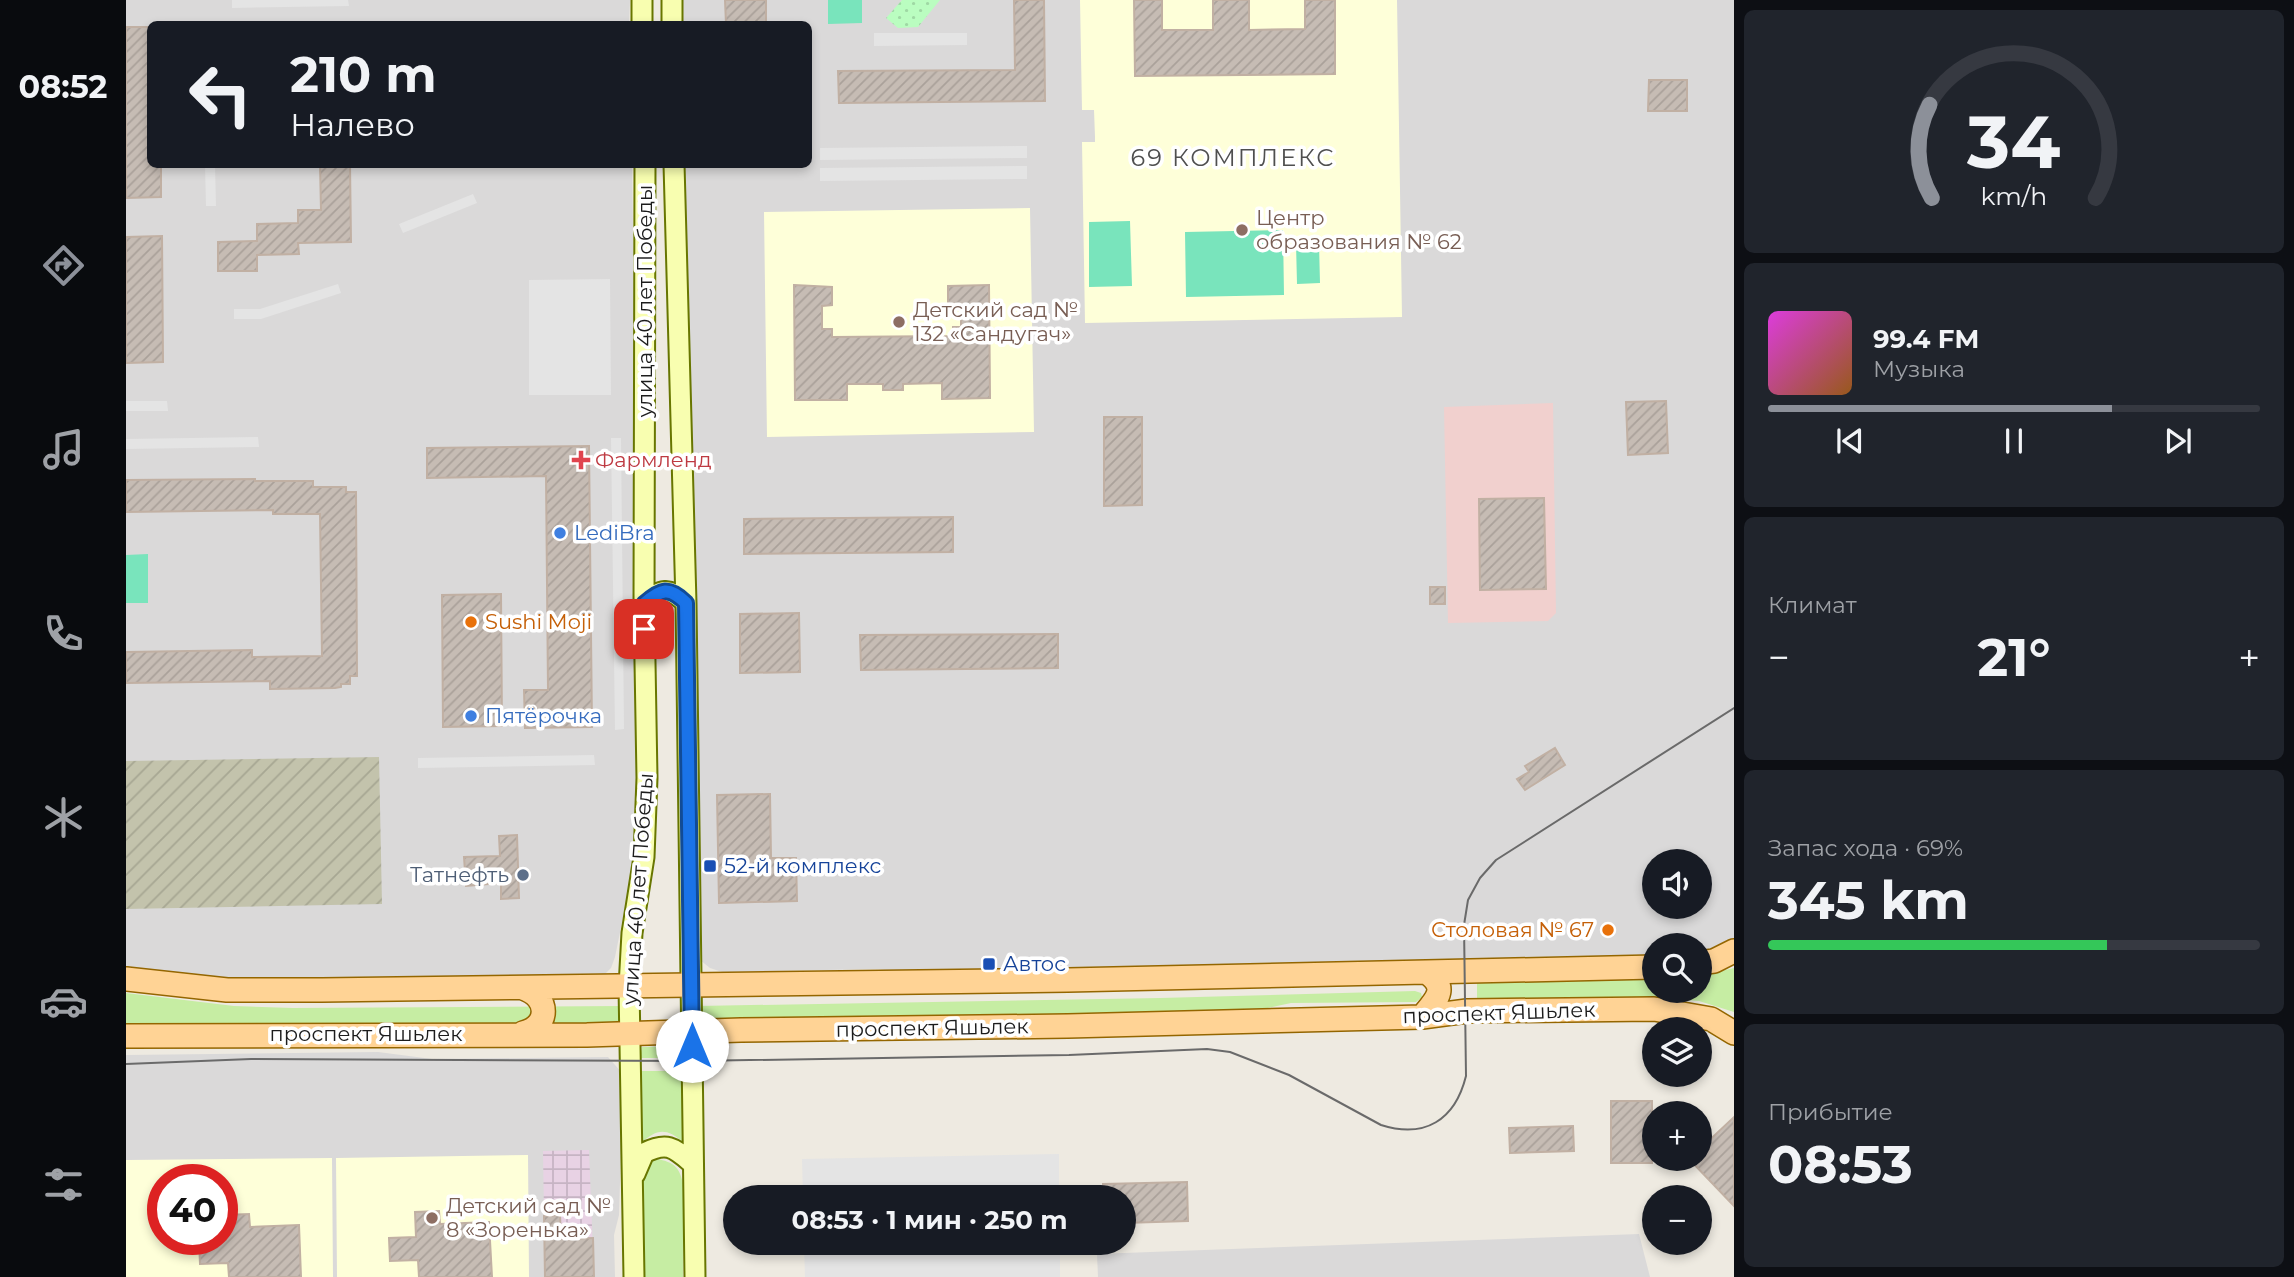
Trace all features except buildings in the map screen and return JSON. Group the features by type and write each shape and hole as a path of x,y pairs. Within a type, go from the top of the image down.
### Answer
{"main road":[{"path":"1712,961 1734,951"},
{"name":"проспект Яшьлек","path":"126,979 227,990 523,988 1642,967"},
{"path":"1422,1017 1439,994 1439,986 1426,972"},
{"path":"523,988 538,996 543,1011 537,1026 523,1034"},
{"name":"проспект Яшьлек","path":"126,1036 629,1033 1069,1026 1422,1017 1467,1011 1654,1009 1711,1019 1734,1032"}],"street":[{"path":"642,0 642,21"},
{"path":"672,0 672,21"},
{"name":"улица 40 лет Победы","path":"634,1277 629,987 632,933 644,857 646,824 645,168"},
{"name":"улица 40 лет Победы","path":"674,168 686,603 695,1277"},
{"path":"644,604 664,591 676,593 686,603"},
{"path":"632,1184 644,1153 658,1146 674,1148 693,1164"}],"shaded area":[{"path":"126,0 630,0 629,21 147,21 147,168 632,168 641,762 638,826 631,878 611,968 603,976 252,985 126,970"},
{"path":"232,0 348,0 349,6 232,8"},
{"path":"679,0 1734,0 1734,949 1712,957 1712,933 1642,933 1642,967 925,976 878,969 722,972 710,968 700,960 694,949 692,934 701,902 700,850 692,810 682,168 812,168 812,21 679,21"},
{"name":"Центр образования № 62","path":"1080,0 1397,0 1402,317 1085,323 1082,142 1095,142 1095,137 1094,110 1082,110"},
{"path":"874,33 967,33 967,45 874,46"},
{"path":"1027,146 1027,158 820,160 820,148"},
{"path":"1027,166 1027,179 820,181 820,168"},
{"path":"205,168 215,168 216,206 206,206"},
{"path":"473,194 477,203 403,233 399,224"},
{"name":"Детский сад № 132 «Сандугач»","path":"1030,208 1034,432 767,437 764,212"},
{"path":"610,279 611,395 529,395 529,280"},
{"path":"338,284 341,293 261,319 234,319 234,309 260,309"},
{"path":"126,401 167,401 168,411 126,411"},
{"path":"1553,403 1556,613 1548,621 1448,623 1444,407"},
{"path":"258,437 259,447 126,449 126,439"},
{"path":"611,438 621,438 624,729 615,730"},
{"path":"594,755 595,765 418,768 418,758"},
{"path":"379,757 382,904 126,909 126,761"},
{"path":"378,1052 432,1059 608,1057 622,1073 619,1215 614,1235 615,1277 126,1277 126,1055"},
{"path":"589,1150 594,1277 545,1277 543,1151"},
{"path":"1059,1154 1059,1185 803,1185 802,1159"},
{"name":"Детский сад № 8 «Зоренька»","path":"528,1155 529,1277 337,1277 336,1158"},
{"path":"332,1158 333,1277 126,1277 126,1160"},
{"path":"1639,1234 1642,1255 1644,1255 1650,1277 1098,1277 1097,1255 1136,1255 1136,1253"},
{"path":"804,1255 1060,1255 1060,1277 805,1277"}],"green space":[{"path":"828,0 862,0 862,23 828,24"},
{"path":"902,0 940,0 918,27 898,28 886,18"},
{"path":"1130,221 1132,286 1089,287 1089,222"},
{"path":"1283,230 1284,295 1186,297 1185,232"},
{"path":"1296,243 1319,243 1320,283 1297,284"},
{"path":"148,554 148,603 126,603 126,555"},
{"path":"1734,968 1734,1012 1705,1003 1712,1003 1712,973"},
{"path":"1642,978 1642,997 1477,1001 1477,981"},
{"path":"1415,991 1421,993 1422,997 1416,1002 1291,1003 1249,1012 698,1024 698,1006"},
{"path":"126,993 234,1006 293,1008 622,1006 621,1024 126,1032"},
{"path":"680,1046 683,1058 640,1058 642,1047"},
{"path":"640,1071 682,1071 683,1142 671,1134 661,1132 651,1135 640,1144"},
{"path":"657,1159 674,1166 680,1172 683,1183 683,1277 641,1277 638,1193 646,1163"}],"tram line":[{"path":"126,1064 251,1059 692,1061 1069,1055 1207,1049 1230,1052 1289,1075 1381,1125 1397,1129 1424,1127 1446,1115 1461,1091 1466,1076 1464,925 1468,900 1480,878 1496,860 1734,708"}],"place":[{"name":"Центр образования № 62","path":"1242,230"},
{"name":"Детский сад № 132 «Сандугач»","path":"899,322"},
{"name":"Фармленд","path":"581,460"},
{"name":"LediBra","path":"560,533"},
{"name":"Sushi Moji","path":"471,622"},
{"name":"Пятёрочка","path":"471,716"},
{"name":"52-й комплекс","path":"710,866"},
{"name":"Татнефть","path":"523,875"},
{"name":"Столовая № 67","path":"1608,930"},
{"name":"Автос","path":"989,964"},
{"name":"Детский сад № 8 «Зоренька»","path":"432,1218"}],"district":[{"name":"69 КОМПЛЕКС","path":"1233,158"}],"route":[{"path":"644,629 644,604 654,595 664,591 676,593 686,603 692,1046"}]}
